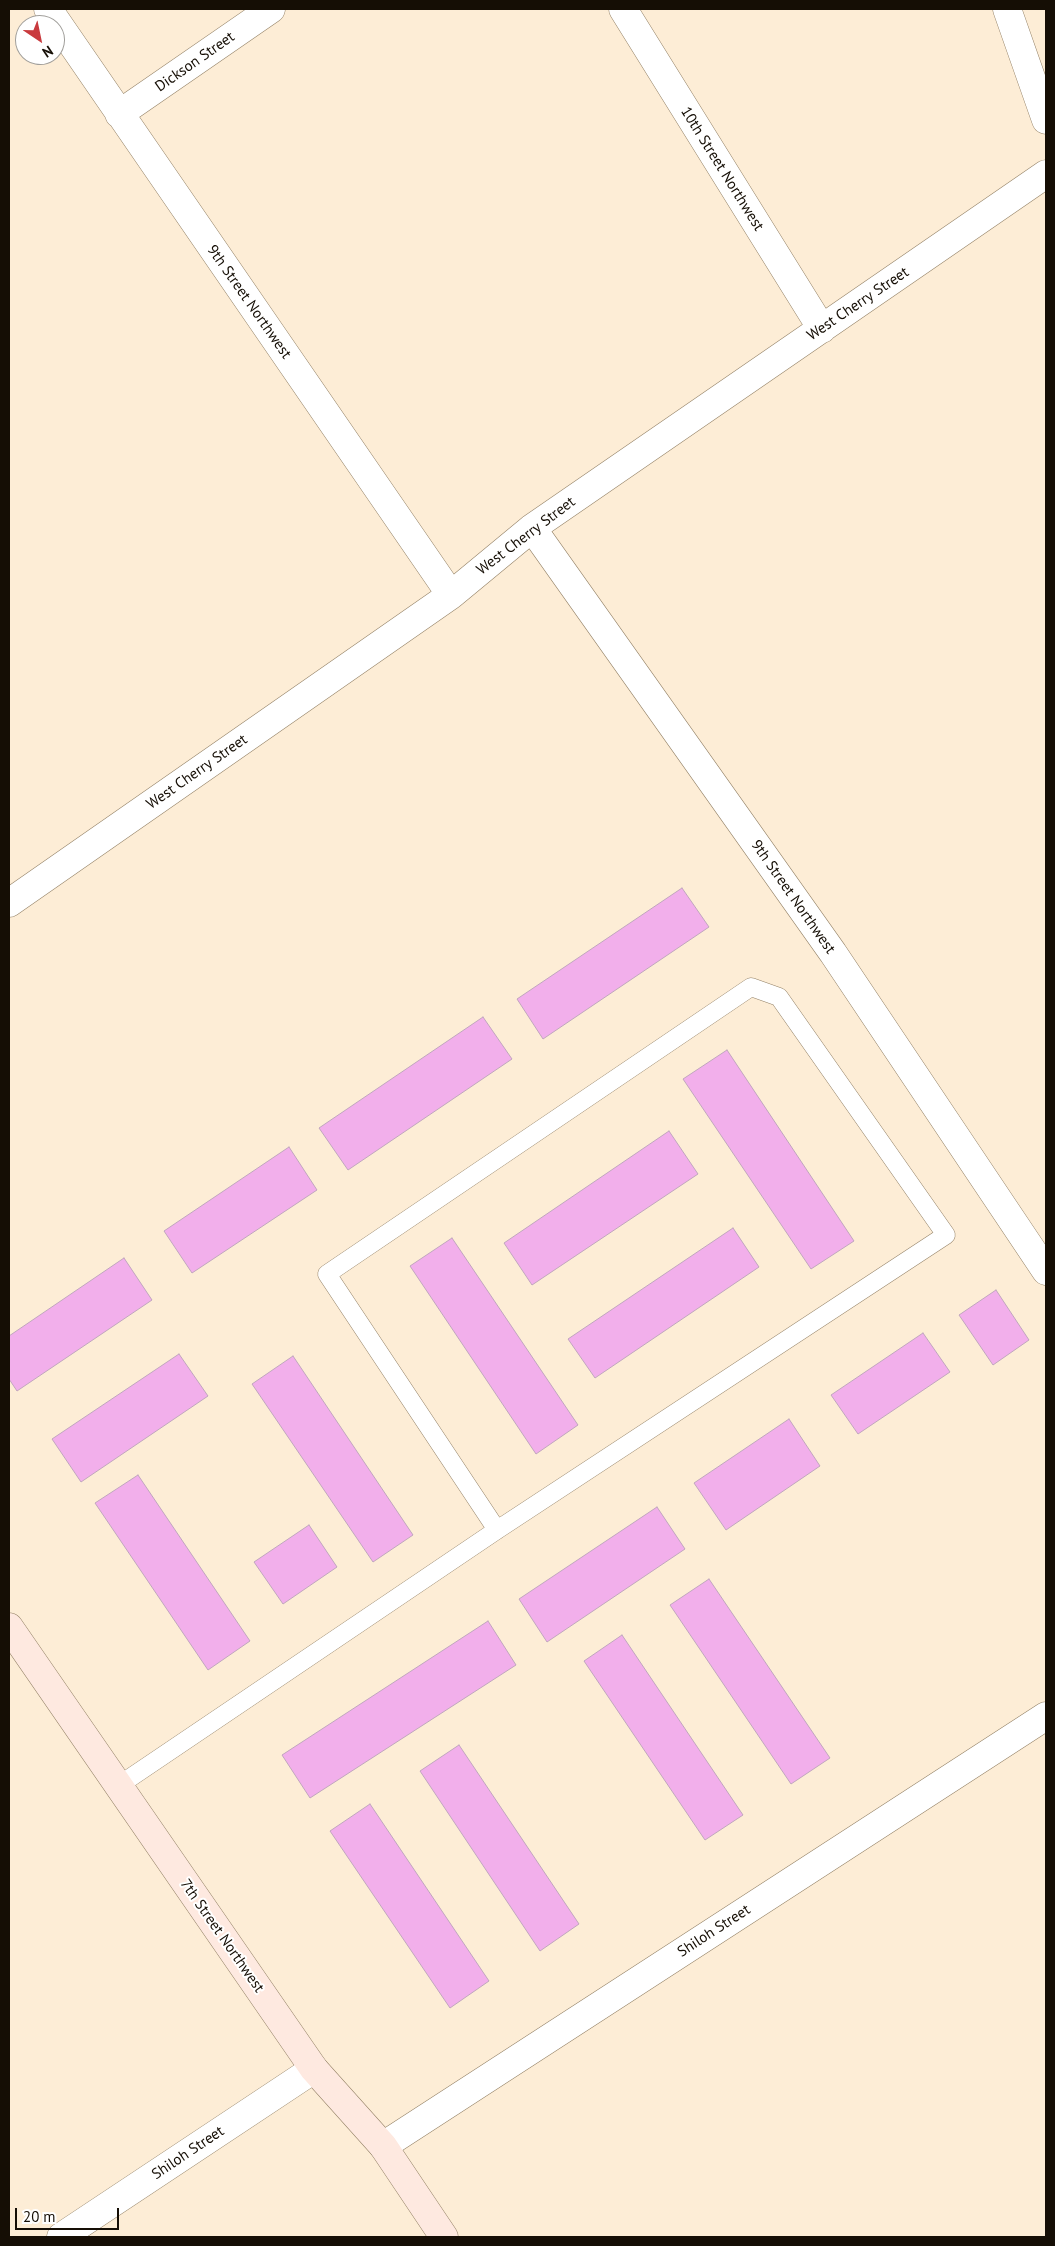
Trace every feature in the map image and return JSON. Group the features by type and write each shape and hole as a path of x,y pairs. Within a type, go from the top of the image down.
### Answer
{"street":[{"name":"9th Street Northwest","path":"48,9 451,595"},
{"name":"Dickson Street","path":"119,114 271,9"},
{"name":"10th Street Northwest","path":"623,9 822,329"},
{"path":"1007,9 1046,120"},
{"name":"West Cherry Street","path":"9,903 451,595 532,528 1046,174"},
{"name":"9th Street Northwest","path":"532,528 833,953 1046,1271"},
{"name":"7th Street Northwest","path":"9,1627 314,2069 383,2146 444,2237"},
{"name":"Shiloh Street","path":"383,2146 1046,1716"},
{"name":"Shiloh Street","path":"62,2237 314,2069"}],"lane":[{"path":"118,1786 497,1530 946,1235 779,996 751,987 327,1274 497,1530"}],"building":[{"path":"682,888 709,927 543,1039 517,999"},
{"path":"483,1017 512,1059 348,1170 319,1128"},
{"path":"727,1050 854,1241 811,1269 683,1079"},
{"path":"669,1131 698,1174 532,1285 504,1243"},
{"path":"289,1147 317,1190 192,1273 164,1231"},
{"path":"733,1228 759,1267 595,1378 568,1339"},
{"path":"452,1238 578,1425 536,1454 410,1266"},
{"path":"124,1258 152,1300 17,1391 9,1379 9,1336"},
{"path":"996,1290 1029,1340 993,1365 959,1315"},
{"path":"923,1333 950,1372 858,1434 831,1395"},
{"path":"179,1354 208,1396 81,1482 52,1439"},
{"path":"293,1356 413,1535 373,1562 252,1384"},
{"path":"789,1419 820,1466 726,1530 694,1483"},
{"path":"138,1475 250,1641 208,1670 95,1503"},
{"path":"657,1507 685,1549 547,1642 519,1599"},
{"path":"309,1525 337,1567 283,1604 254,1562"},
{"path":"709,1579 830,1758 791,1784 670,1605"},
{"path":"488,1621 516,1665 310,1798 282,1755"},
{"path":"622,1635 743,1815 705,1840 584,1661"},
{"path":"459,1745 579,1924 540,1951 420,1771"},
{"path":"370,1804 489,1981 450,2008 330,1831"}]}
